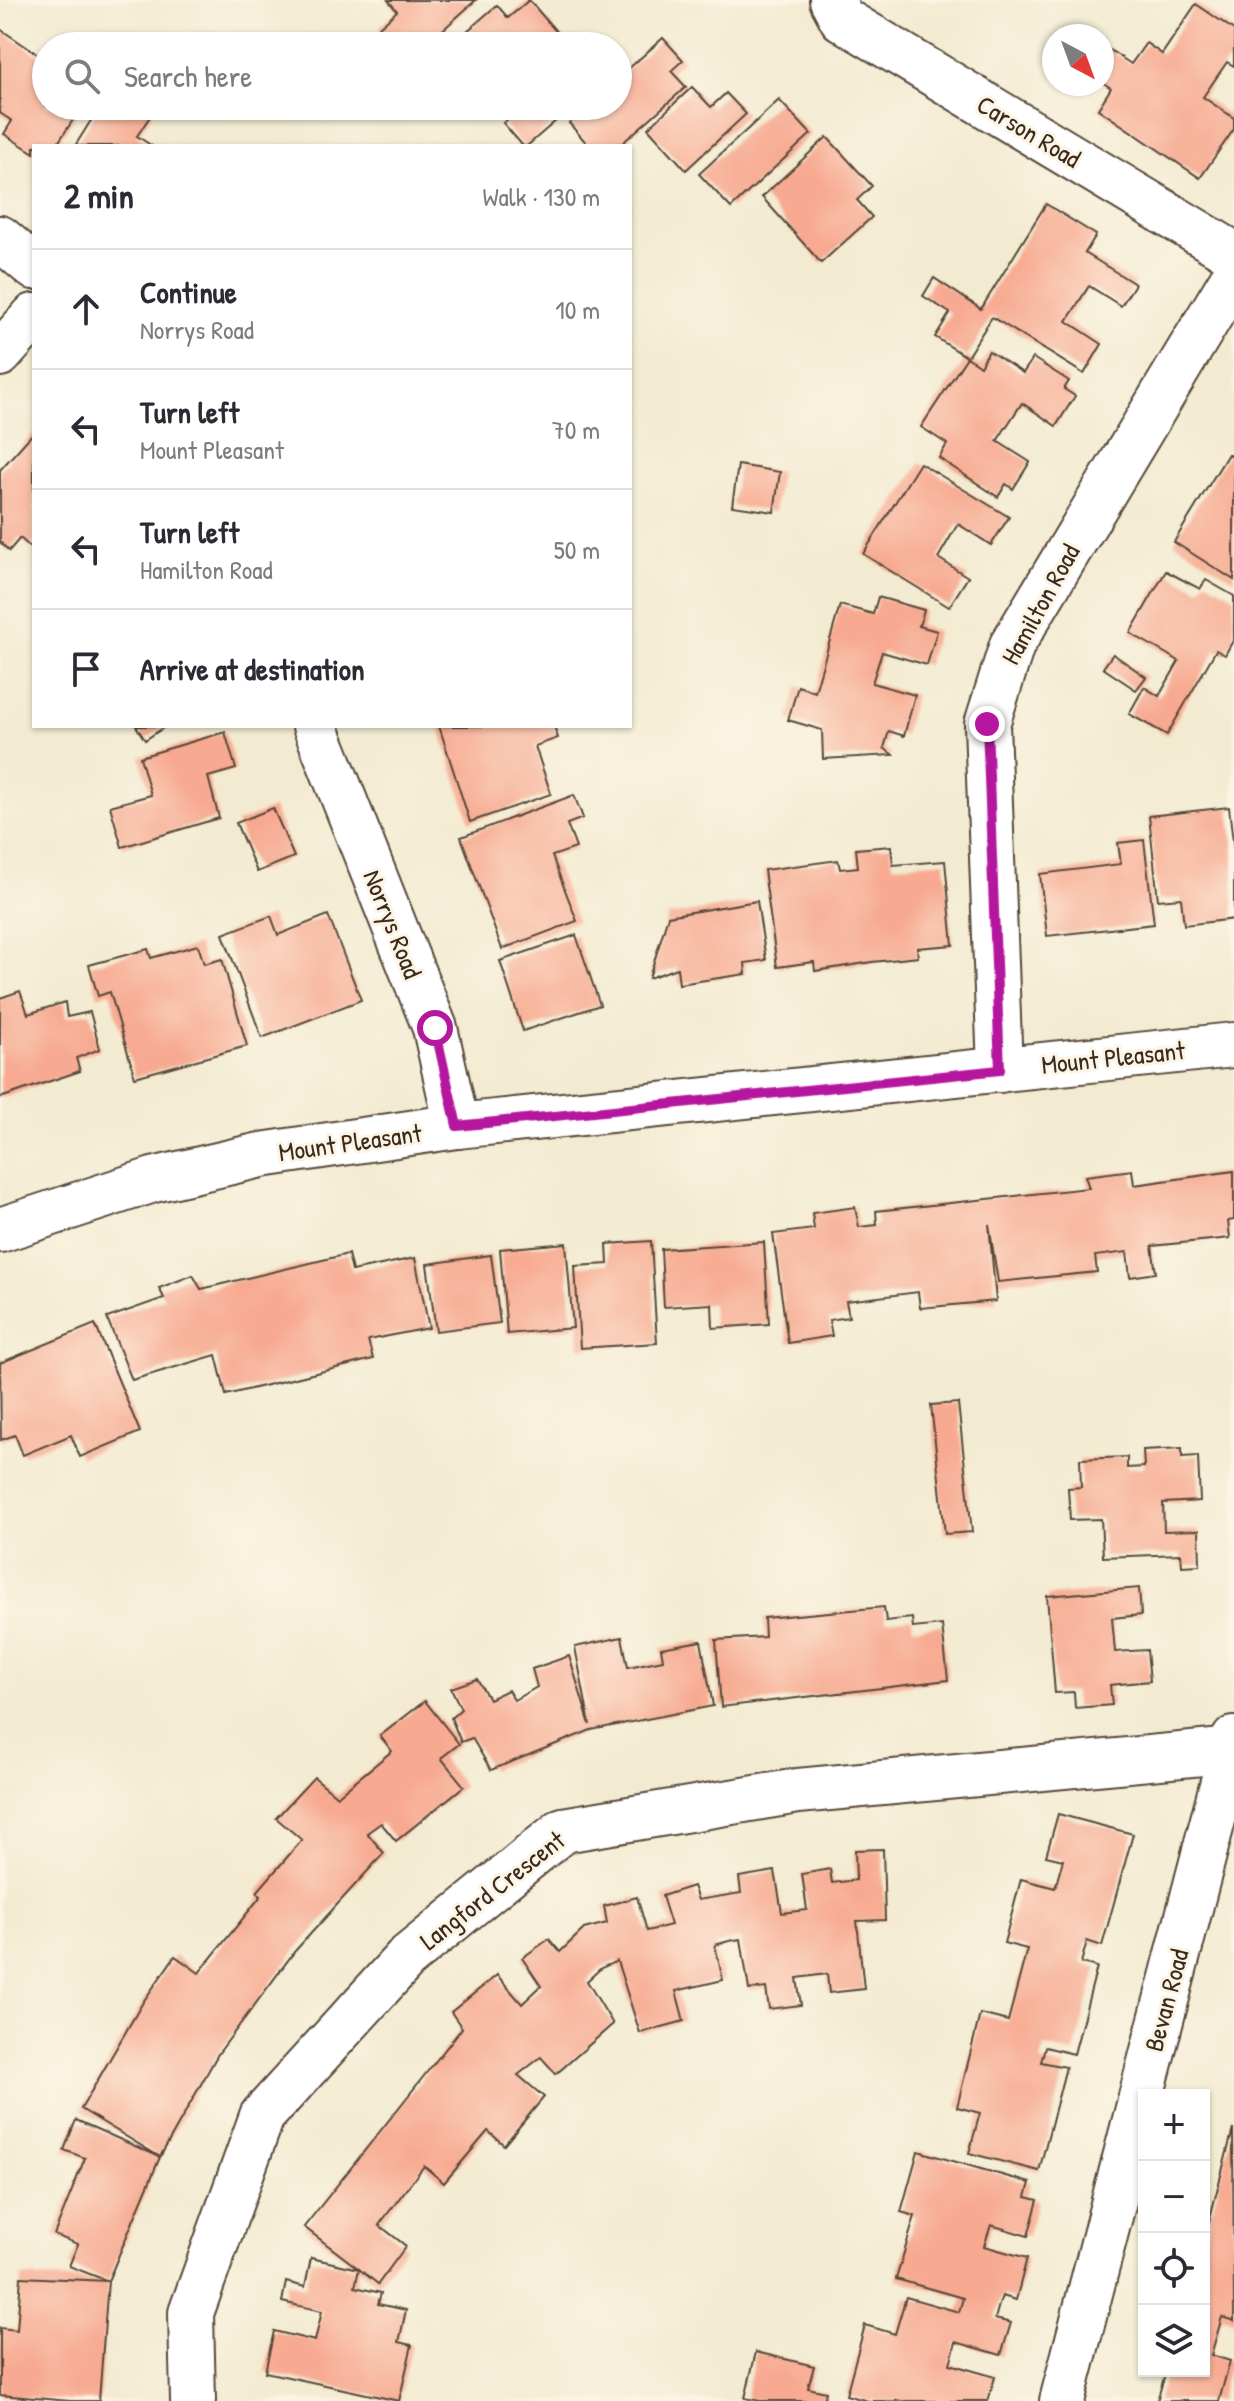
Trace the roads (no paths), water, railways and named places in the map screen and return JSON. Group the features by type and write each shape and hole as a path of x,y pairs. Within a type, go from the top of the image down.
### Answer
{"street":[{"name":"Carson Road","path":"832,0 842,19 1234,254"},
{"path":"0,238 32,265"},
{"name":"Hamilton Road","path":"1000,1070 987,724 1012,645 1234,276"},
{"path":"0,354 32,318"},
{"name":"Norrys Road","path":"316,728 435,1028 457,1126"},
{"name":"Mount Pleasant","path":"0,1230 153,1180 261,1155 457,1126 1234,1045"},
{"name":"Langford Crescent","path":"193,2401 191,2313 262,2116 406,1958 563,1830 798,1791 1233,1746"},
{"name":"Bevan Road","path":"1062,2401 1233,1746"}]}
